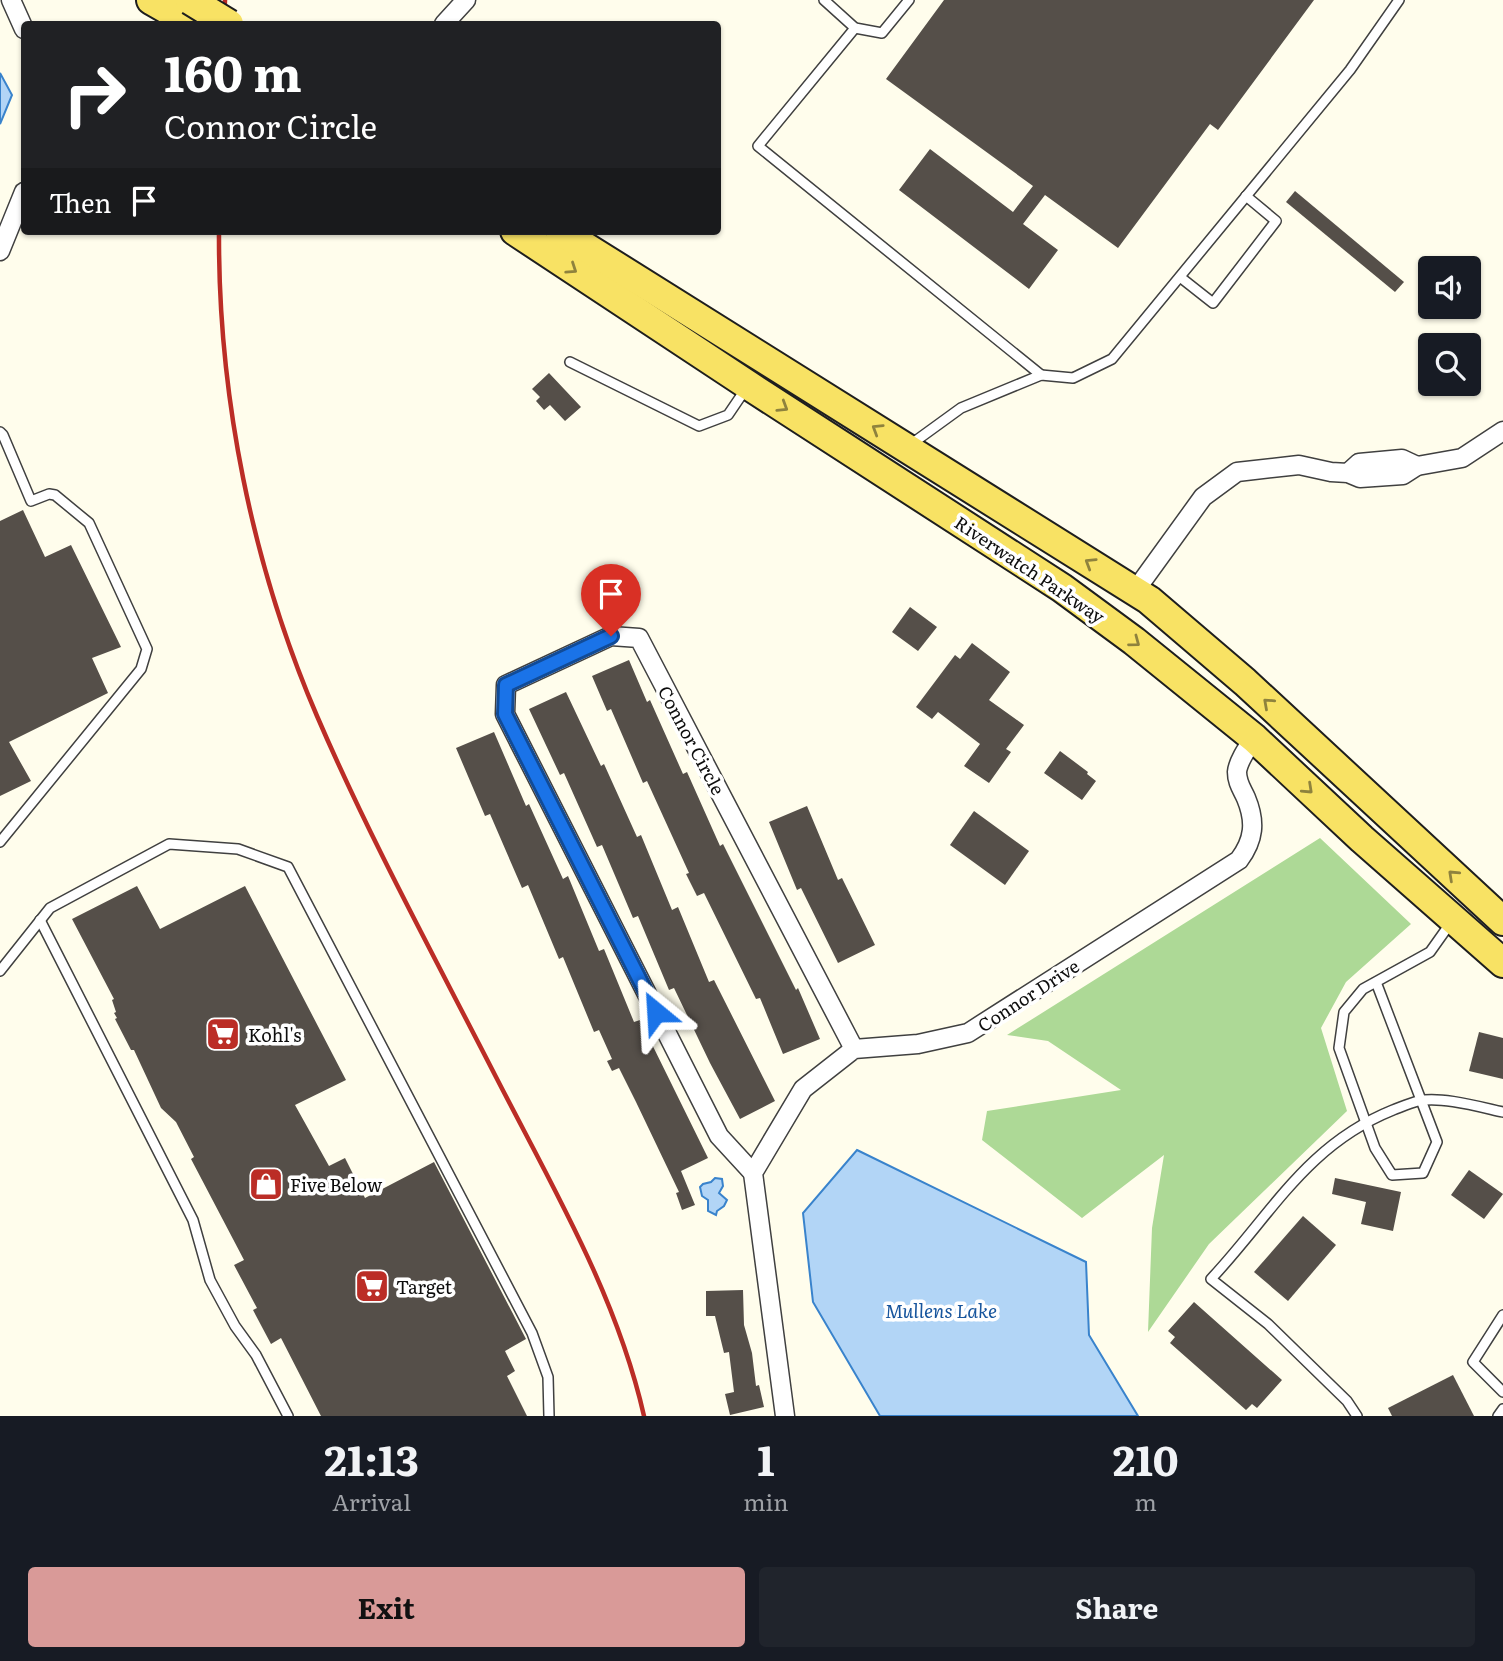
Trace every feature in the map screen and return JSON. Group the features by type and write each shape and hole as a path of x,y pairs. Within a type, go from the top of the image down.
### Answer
{"main road":[{"path":"151,0 188,21"},
{"path":"190,0 224,21"},
{"name":"Riverwatch Parkway","path":"521,235 1062,588 1177,673 1254,738 1362,839 1503,963"},
{"name":"Riverwatch Parkway","path":"566,235 1149,600 1255,691 1503,921"}],"street":[{"path":"11,0 21,22"},
{"path":"447,21 466,0"},
{"path":"0,251 21,199"},
{"path":"1135,591 1203,497 1237,472 1299,465 1331,472 1348,472 1360,478 1403,475 1417,466 1462,458 1503,431"},
{"name":"Connor Circle","path":"752,1173 719,1136 505,714 506,685 611,636 639,638 854,1049"},
{"name":"Connor Drive","path":"854,1049 918,1044 968,1033 1239,860 1248,847 1253,832 1251,815 1238,783 1237,769 1254,738"},
{"path":"785,1416 752,1173 803,1089 854,1049"}],"lane":[{"path":"824,0 855,28 882,33 909,0"},
{"path":"906,448 961,408 1041,375 1073,378 1112,359 1350,70 1399,0"},
{"path":"855,28 758,146 1041,375"},
{"path":"1180,276 1213,303 1276,221 1246,196"},
{"path":"570,362 699,426 728,415 748,385"},
{"path":"0,432 4,435 31,501 49,494 55,495 89,523 147,649 141,668 0,842"},
{"path":"0,971 50,908 169,844 238,849 288,867 531,1333 548,1377 549,1416"},
{"path":"1376,982 1437,1142 1423,1173 1392,1175 1375,1148 1339,1048 1344,1012 1363,989 1430,952 1454,918"},
{"path":"40,920 192,1220 209,1280 235,1326 256,1355 288,1416"},
{"path":"1357,1416 1347,1401 1268,1324 1211,1279 1263,1216 1322,1152 1366,1121 1420,1100 1463,1102 1503,1112"},
{"path":"1503,1315 1473,1362 1503,1392"},
{"path":"1498,1416 1503,1409"}],"green space":[{"path":"1320,838 1411,924 1346,982 1321,1028 1347,1111 1209,1244 1148,1332 1152,1228 1164,1155 1082,1218 982,1140 987,1111 1121,1090 1048,1041 1007,1035"}],"water":[{"path":"0,73 12,95 0,124"},
{"name":"Mullens Lake","path":"857,1150 1086,1262 1089,1335 1138,1416 880,1416 813,1302 803,1213"},
{"path":"715,1178 722,1179 723,1186 719,1193 727,1200 716,1215 708,1211 708,1200 702,1196 700,1187"}],"building":[{"path":"944,0 1314,0 1218,130 1210,124 1118,248 1045,195 1023,224 1058,250 1029,289 899,190 930,149 1013,212 1033,186 886,79"},
{"path":"1295,191 1404,282 1395,292 1286,202"},
{"path":"549,373 581,407 565,421 550,405 544,410 536,401 540,397 532,389"},
{"path":"23,510 45,557 71,545 121,647 92,658 108,693 9,742 31,781 0,796 0,521"},
{"path":"910,607 937,627 918,651 892,632"},
{"path":"972,643 1010,672 989,700 1024,725 1006,749 1011,752 989,783 964,766 980,744 938,712 932,719 916,707 955,655 960,659"},
{"path":"629,660 683,774 687,772 720,846 723,844 796,990 798,988 820,1039 783,1054 760,998 756,999 704,893 697,896 647,781 643,783 611,709 607,711 592,676"},
{"path":"566,692 601,766 604,764 637,837 641,835 672,910 678,907 709,982 714,980 775,1101 740,1119 674,988 669,990 638,916 633,918 602,845 597,847 564,773 560,775 529,709"},
{"path":"494,732 526,806 529,804 563,879 568,876 599,951 604,949 634,1022 640,1020 708,1158 681,1171 695,1205 682,1210 676,1193 679,1192 636,1102 619,1068 612,1071 607,1061 612,1059 599,1030 594,1032 563,957 559,959 528,885 522,888 490,814 485,816 456,748"},
{"path":"1060,751 1096,781 1082,800 1044,773"},
{"path":"807,806 838,880 842,878 875,945 838,963 801,888 797,890 769,822"},
{"path":"974,811 1029,851 1005,885 950,845"},
{"path":"137,886 160,929 245,886 346,1080 295,1105 329,1166 345,1158 365,1198 434,1162 526,1339 505,1351 515,1371 507,1376 527,1416 321,1416 281,1338 271,1344 253,1310 257,1308 234,1265 244,1260 191,1159 194,1157 176,1122 161,1108 134,1050 131,1050 115,1019 114,999 72,919"},
{"path":"1479,1032 1503,1038 1503,1079 1469,1071"},
{"path":"1469,1170 1503,1194 1484,1219 1451,1195"},
{"path":"1335,1178 1401,1192 1393,1231 1361,1224 1366,1202 1332,1194"},
{"path":"1303,1216 1336,1245 1288,1301 1254,1272"},
{"path":"743,1290 744,1325 752,1353 756,1386 759,1385 764,1407 730,1415 725,1394 734,1392 729,1352 724,1353 715,1316 706,1316 706,1291"},
{"path":"1194,1302 1282,1380 1257,1408 1252,1404 1246,1410 1170,1343 1175,1337 1168,1331"},
{"path":"1453,1375 1474,1416 1392,1416 1388,1408"}],"railway":[{"path":"224,21 225,0"},
{"path":"219,235 220,293 232,417 257,540 294,659 337,762 381,853 581,1242 617,1328 644,1416"}],"place":[{"name":"Kohl's","path":"223,1034"},
{"name":"Five Below","path":"266,1184"},
{"name":"Target","path":"372,1286"}],"route":[{"path":"611,636 506,685 505,714 656,1012"}]}
